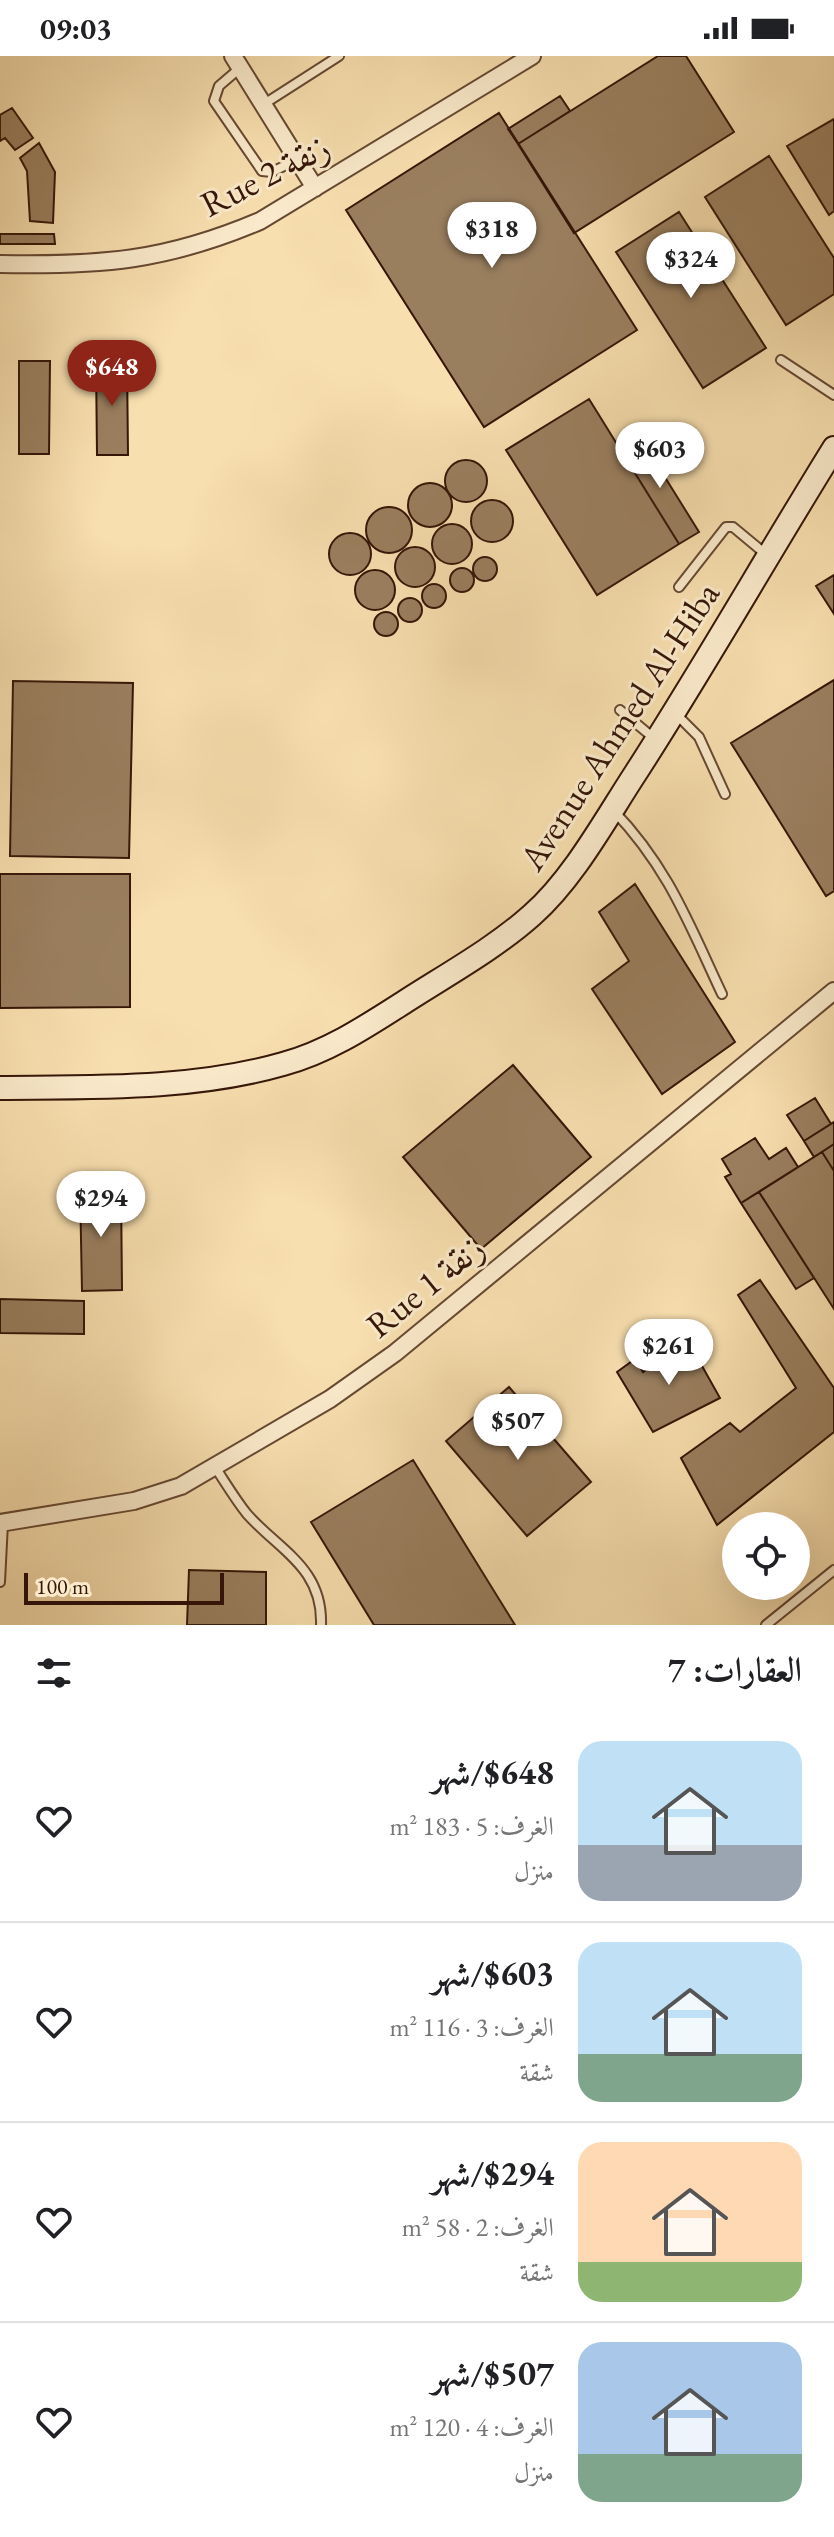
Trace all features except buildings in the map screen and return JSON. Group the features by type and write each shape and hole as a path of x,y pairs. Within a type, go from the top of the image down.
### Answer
{"street":[{"name":"Rue 2 زنقة","path":"0,264 83,264 158,255 225,236 260,221 532,56"},
{"path":"237,62 315,188"},
{"name":"Avenue Ahmed Al-Hiba","path":"0,1088 136,1085 196,1080 286,1064 330,1047 418,993 531,916 559,886 657,740 834,448"},
{"name":"Rue 1 زنقة","path":"1,1523 147,1498 181,1486 330,1399 377,1367 834,991"}],"lane":[{"path":"264,104 339,56"},
{"path":"237,62 219,86 214,101 262,171 272,172 298,159"},
{"path":"781,360 834,395"},
{"path":"679,587 726,527 733,527 768,557"},
{"path":"620,710 657,740"},
{"path":"675,712 699,737 725,794"},
{"path":"612,809 636,834 661,868 722,994"},
{"path":"215,1467 248,1514 301,1564 318,1594 321,1625"},
{"path":"0,1582 1,1523"},
{"path":"766,1625 834,1570"}]}
